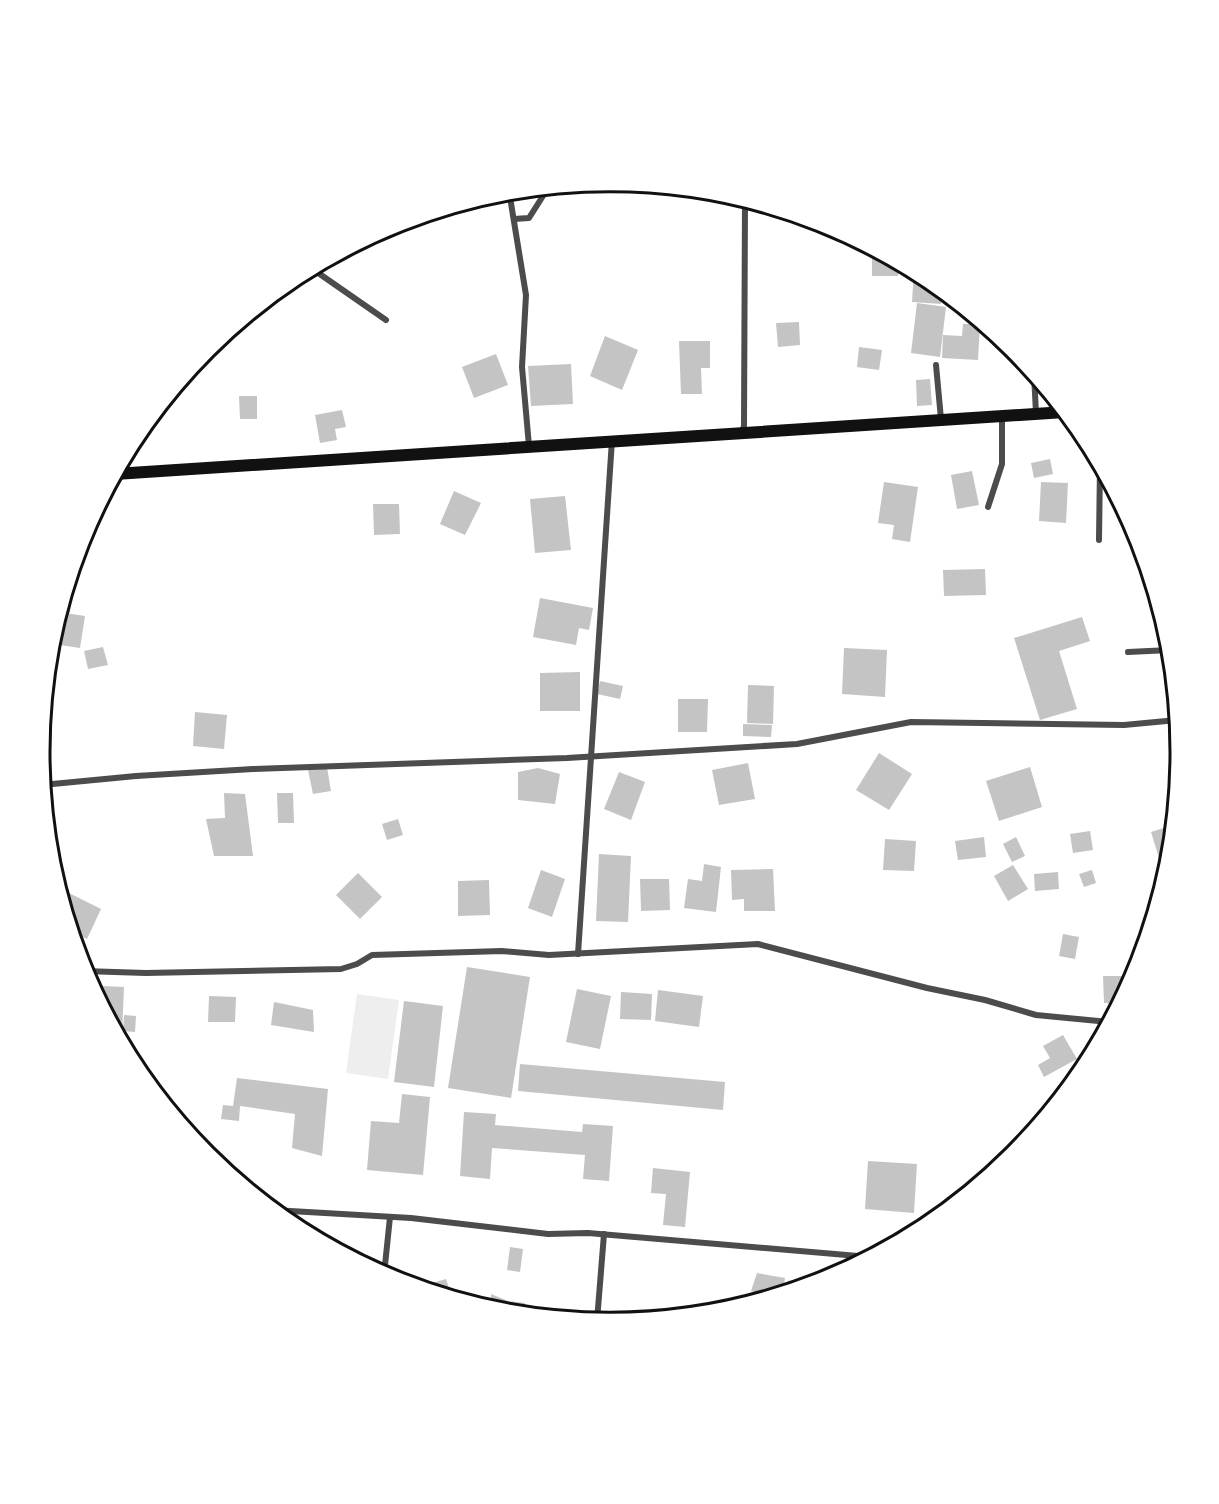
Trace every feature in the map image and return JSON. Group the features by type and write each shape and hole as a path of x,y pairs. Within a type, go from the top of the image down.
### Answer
{"main road":[{"path":"124,473 1055,412"}],"street":[{"path":"514,219 529,218 543,196"},
{"path":"511,201 526,295 522,367 529,446"},
{"path":"742,432 744,426 745,209"},
{"path":"319,274 386,320"},
{"path":"936,365 941,419"},
{"path":"1035,387 1036,413"},
{"path":"988,507 1002,464 1002,416"},
{"path":"578,954 612,440"},
{"path":"1099,540 1100,482"},
{"path":"1128,652 1160,650"},
{"path":"51,784 253,769 592,757 797,744 911,722 1124,725 1168,721"},
{"path":"94,971 146,973 341,969 357,964 372,955 501,951 549,956 759,944 927,988 985,1000 1036,1015 1100,1021"},
{"path":"289,1211 390,1217 548,1234 604,1234 854,1256"},
{"path":"385,1264 390,1217"},
{"path":"598,1312 604,1234"}],"shaded area":[{"path":"357,994 399,1000 388,1079 346,1073"}],"building":[{"path":"872,258 898,272 898,276 872,276"},
{"path":"913,281 941,301 941,304 912,302"},
{"path":"917,303 946,307 940,357 911,353"},
{"path":"799,322 800,345 778,347 776,323"},
{"path":"963,324 970,324 980,332 978,360 942,358 943,335 962,336"},
{"path":"605,336 638,350 622,390 590,376"},
{"path":"679,341 710,341 710,368 701,368 702,394 681,394"},
{"path":"859,347 882,350 879,370 857,367"},
{"path":"496,354 508,385 474,398 462,367"},
{"path":"571,364 573,404 531,406 528,366"},
{"path":"930,379 932,405 917,406 916,380"},
{"path":"239,396 257,396 257,419 240,419"},
{"path":"342,410 346,427 335,429 337,440 320,443 315,415"},
{"path":"1050,459 1053,474 1034,478 1031,463"},
{"path":"972,471 979,505 957,509 951,475"},
{"path":"884,482 918,487 910,542 892,539 894,525 878,523"},
{"path":"1041,482 1068,483 1066,523 1039,521"},
{"path":"454,491 481,503 465,535 440,524"},
{"path":"565,496 571,550 535,553 530,499"},
{"path":"373,504 399,504 400,534 374,535"},
{"path":"985,569 986,595 944,596 943,570"},
{"path":"540,598 593,608 589,630 579,628 576,645 533,637"},
{"path":"67,613 85,616 80,648 60,645"},
{"path":"1082,617 1090,641 1059,651 1077,709 1040,720 1014,638"},
{"path":"103,647 108,665 88,669 84,651"},
{"path":"844,648 887,650 885,697 842,694"},
{"path":"580,672 580,711 540,711 540,673"},
{"path":"600,681 623,686 620,699 597,694"},
{"path":"748,685 774,686 773,724 747,723"},
{"path":"678,699 708,699 707,732 678,732"},
{"path":"195,712 227,715 224,749 193,746"},
{"path":"743,724 772,725 771,737 743,736"},
{"path":"879,753 912,774 889,810 856,790"},
{"path":"748,763 755,799 719,805 712,770"},
{"path":"327,767 331,791 313,794 308,770"},
{"path":"1030,767 1042,807 999,821 986,781"},
{"path":"538,768 560,774 555,804 518,800 518,772"},
{"path":"619,772 645,782 631,820 604,809"},
{"path":"224,793 245,794 253,856 214,856 206,819 225,818"},
{"path":"277,793 293,793 294,823 278,823"},
{"path":"398,819 403,835 387,840 382,824"},
{"path":"1165,828 1160,858 1159,858 1151,832"},
{"path":"1090,831 1093,850 1073,853 1070,834"},
{"path":"984,837 986,857 958,860 955,841"},
{"path":"1016,837 1025,856 1012,862 1003,844"},
{"path":"885,839 916,841 914,871 883,870"},
{"path":"599,854 631,856 628,922 596,921"},
{"path":"704,864 721,867 716,912 684,908 688,879 702,881"},
{"path":"1013,865 1028,889 1008,901 994,876"},
{"path":"773,869 775,911 744,911 744,899 732,900 731,870"},
{"path":"541,870 565,879 552,917 528,908"},
{"path":"1092,870 1096,883 1084,887 1079,874"},
{"path":"1058,872 1059,889 1035,891 1034,874"},
{"path":"358,873 382,897 360,919 336,895"},
{"path":"640,879 669,879 670,910 641,911"},
{"path":"489,880 490,915 458,916 458,881"},
{"path":"68,892 101,909 87,939 80,935"},
{"path":"1063,934 1079,937 1075,959 1059,956"},
{"path":"467,967 530,977 511,1098 448,1088"},
{"path":"1103,976 1123,976 1110,1003 1104,1003"},
{"path":"102,986 124,987 122,1027 107,1000"},
{"path":"577,989 611,996 600,1049 566,1042"},
{"path":"658,990 703,996 699,1027 655,1021"},
{"path":"621,992 652,994 651,1020 620,1019"},
{"path":"209,996 236,997 235,1022 208,1022"},
{"path":"404,1001 443,1006 434,1087 394,1082"},
{"path":"274,1002 313,1010 314,1032 271,1025"},
{"path":"124,1015 136,1016 135,1032 125,1031"},
{"path":"1063,1035 1077,1059 1044,1077 1038,1065 1050,1058 1043,1046"},
{"path":"520,1064 725,1082 723,1110 518,1091"},
{"path":"237,1078 328,1089 322,1156 292,1148 295,1114 240,1106 239,1121 221,1119 223,1105 233,1106"},
{"path":"402,1094 430,1097 423,1175 367,1170 371,1121 399,1123"},
{"path":"464,1112 496,1114 495,1125 582,1132 583,1124 613,1126 609,1181 583,1179 585,1155 492,1148 490,1179 460,1176"},
{"path":"868,1161 917,1164 914,1213 865,1209"},
{"path":"653,1168 690,1172 685,1227 663,1225 666,1194 651,1193"},
{"path":"510,1247 523,1249 520,1272 507,1270"},
{"path":"757,1273 785,1278 784,1284 756,1292 751,1291"},
{"path":"446,1279 449,1288 432,1283"},
{"path":"491,1294 508,1301 525,1303 525,1305 491,1299"}]}
